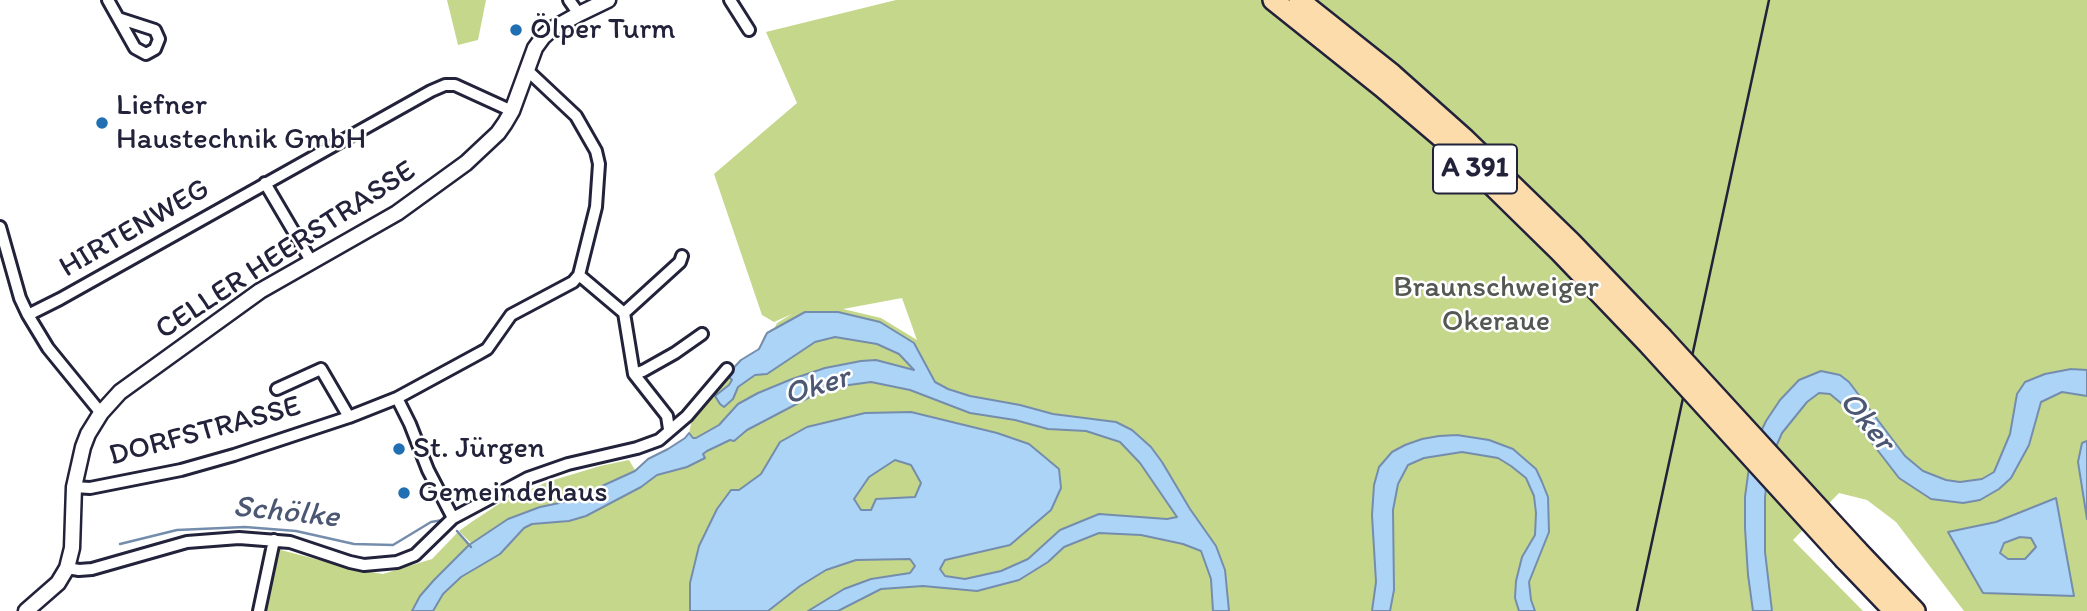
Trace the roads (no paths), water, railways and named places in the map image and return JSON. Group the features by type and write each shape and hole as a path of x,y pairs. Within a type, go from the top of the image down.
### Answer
{"highway":[{"name":"A 391","path":"1285,3 1391,75 1465,139 1571,242 1742,424 1894,611"},
{"name":"A 391","path":"1851,555 1915,611"}],"main road":[{"name":"CELLER HEERSTRASSE","path":"67,568 72,548 74,487 83,447 101,413 120,392 260,291 422,197 498,133 512,111 535,48 543,37 579,13 608,0"},
{"path":"26,611 58,583 67,568"}],"street":[{"path":"108,0 118,18"},
{"path":"569,0 579,13"},
{"path":"730,0 748,30"},
{"path":"527,70 576,116 596,151 599,164 597,199 579,275 624,313 634,373 667,416 670,429"},
{"name":"HIRTENWEG","path":"27,315 60,299 401,106 445,85 455,85 512,111"},
{"path":"265,183 311,261"},
{"path":"0,227 27,315 48,348 101,413"},
{"path":"624,313 680,262 682,256"},
{"name":"DORFSTRASSE","path":"74,487 90,488 181,470 349,417 397,398 478,355 491,343 511,315 566,288 579,275"},
{"path":"634,373 643,371 675,353 702,334"},
{"name":"DORFSTRASSE","path":"277,389 321,369 349,417"},
{"path":"67,568 92,569 187,542 239,538 274,540 307,547 364,565 389,563 415,555 453,518 528,478 568,464 659,440 687,416 727,369"},
{"path":"397,398 428,470 453,518"},
{"path":"260,611 274,540"}],"water":[{"name":"Oker","path":"805,312 838,312 880,322 914,343 935,382 948,389 1053,414 1116,422 1132,430 1151,447 1162,462 1216,546 1225,570 1229,611 1213,611 1211,579 1201,551 1183,544 1141,535 1099,533 1064,547 1048,562 1019,580 977,591 923,586 881,589 838,611 808,611 844,589 871,579 910,573 915,566 910,559 856,560 826,570 768,611 690,611 690,583 699,546 717,509 731,490 739,490 761,474 780,442 807,427 865,413 911,412 997,433 1029,444 1059,469 1061,488 1051,510 1010,545 945,560 940,569 945,576 965,579 1001,571 1028,559 1060,530 1099,514 1167,519 1177,517 1140,463 1120,442 1086,431 1048,429 1015,420 970,413 910,390 871,382 827,388 747,430 734,441 730,440 707,451 703,454 705,458 687,467 657,475 641,487 586,516 569,521 532,524 524,528 500,554 461,577 443,594 433,611 412,611 420,596 469,545 508,519 540,507 569,501 635,471 648,459 668,449 689,433 696,438 719,425 738,404 758,393 825,368 861,361 876,360 914,370 899,354 877,344 835,337 815,342 767,374 755,375 738,387 733,399 724,407 715,396 732,380 727,375 741,360 759,349 767,333","holes":["895,460 911,465 921,483 915,497 876,499 871,510 861,510 854,499 869,477"]},
{"name":"Oker","path":"2071,369 2087,370 2087,396 2062,392 2041,402 2029,445 2011,478 1980,500 1963,503 1931,499 1899,478 1842,404 1830,394 1819,393 1807,402 1782,433 1767,475 1765,552 1772,611 1753,611 1745,528 1745,497 1750,460 1766,421 1780,400 1799,380 1821,371 1840,375 1849,382 1905,456 1923,471 1960,482 1982,479 1994,472 2010,434 2017,394 2025,382 2045,374"},
{"path":"1457,435 1489,440 1513,449 1536,469 1542,482 1548,497 1549,532 1529,582 1535,611 1519,611 1515,598 1522,557 1535,535 1534,496 1526,478 1498,458 1462,452 1424,458 1408,465 1398,484 1393,510 1394,590 1390,611 1372,611 1376,582 1372,515 1374,485 1379,467 1392,452 1405,445 1422,439"},
{"path":"2087,441 2087,519 2078,462 2082,443"},
{"path":"2056,498 2074,596 1983,593 1948,532 1996,522","holes":["2020,537 2031,538 2036,547 2025,559 2008,559 2000,553 2004,543"]}],"waterway":[{"name":"Schölke","path":"120,544 177,530 245,527 296,531 354,544 393,545 431,522 443,520"},
{"name":"Schölke","path":"457,531 471,547"}],"railway":[{"path":"1637,611 1769,0"}],"place":[{"name":"Ölper Turm","path":"516,30"},
{"name":"Liefner Haustechnik GmbH","path":"102,123"},
{"name":"St. Jürgen","path":"399,449"},
{"name":"Gemeindehaus","path":"404,493"}],"park label":[{"name":"Braunschweiger Okeraue","path":"1496,305"}]}
